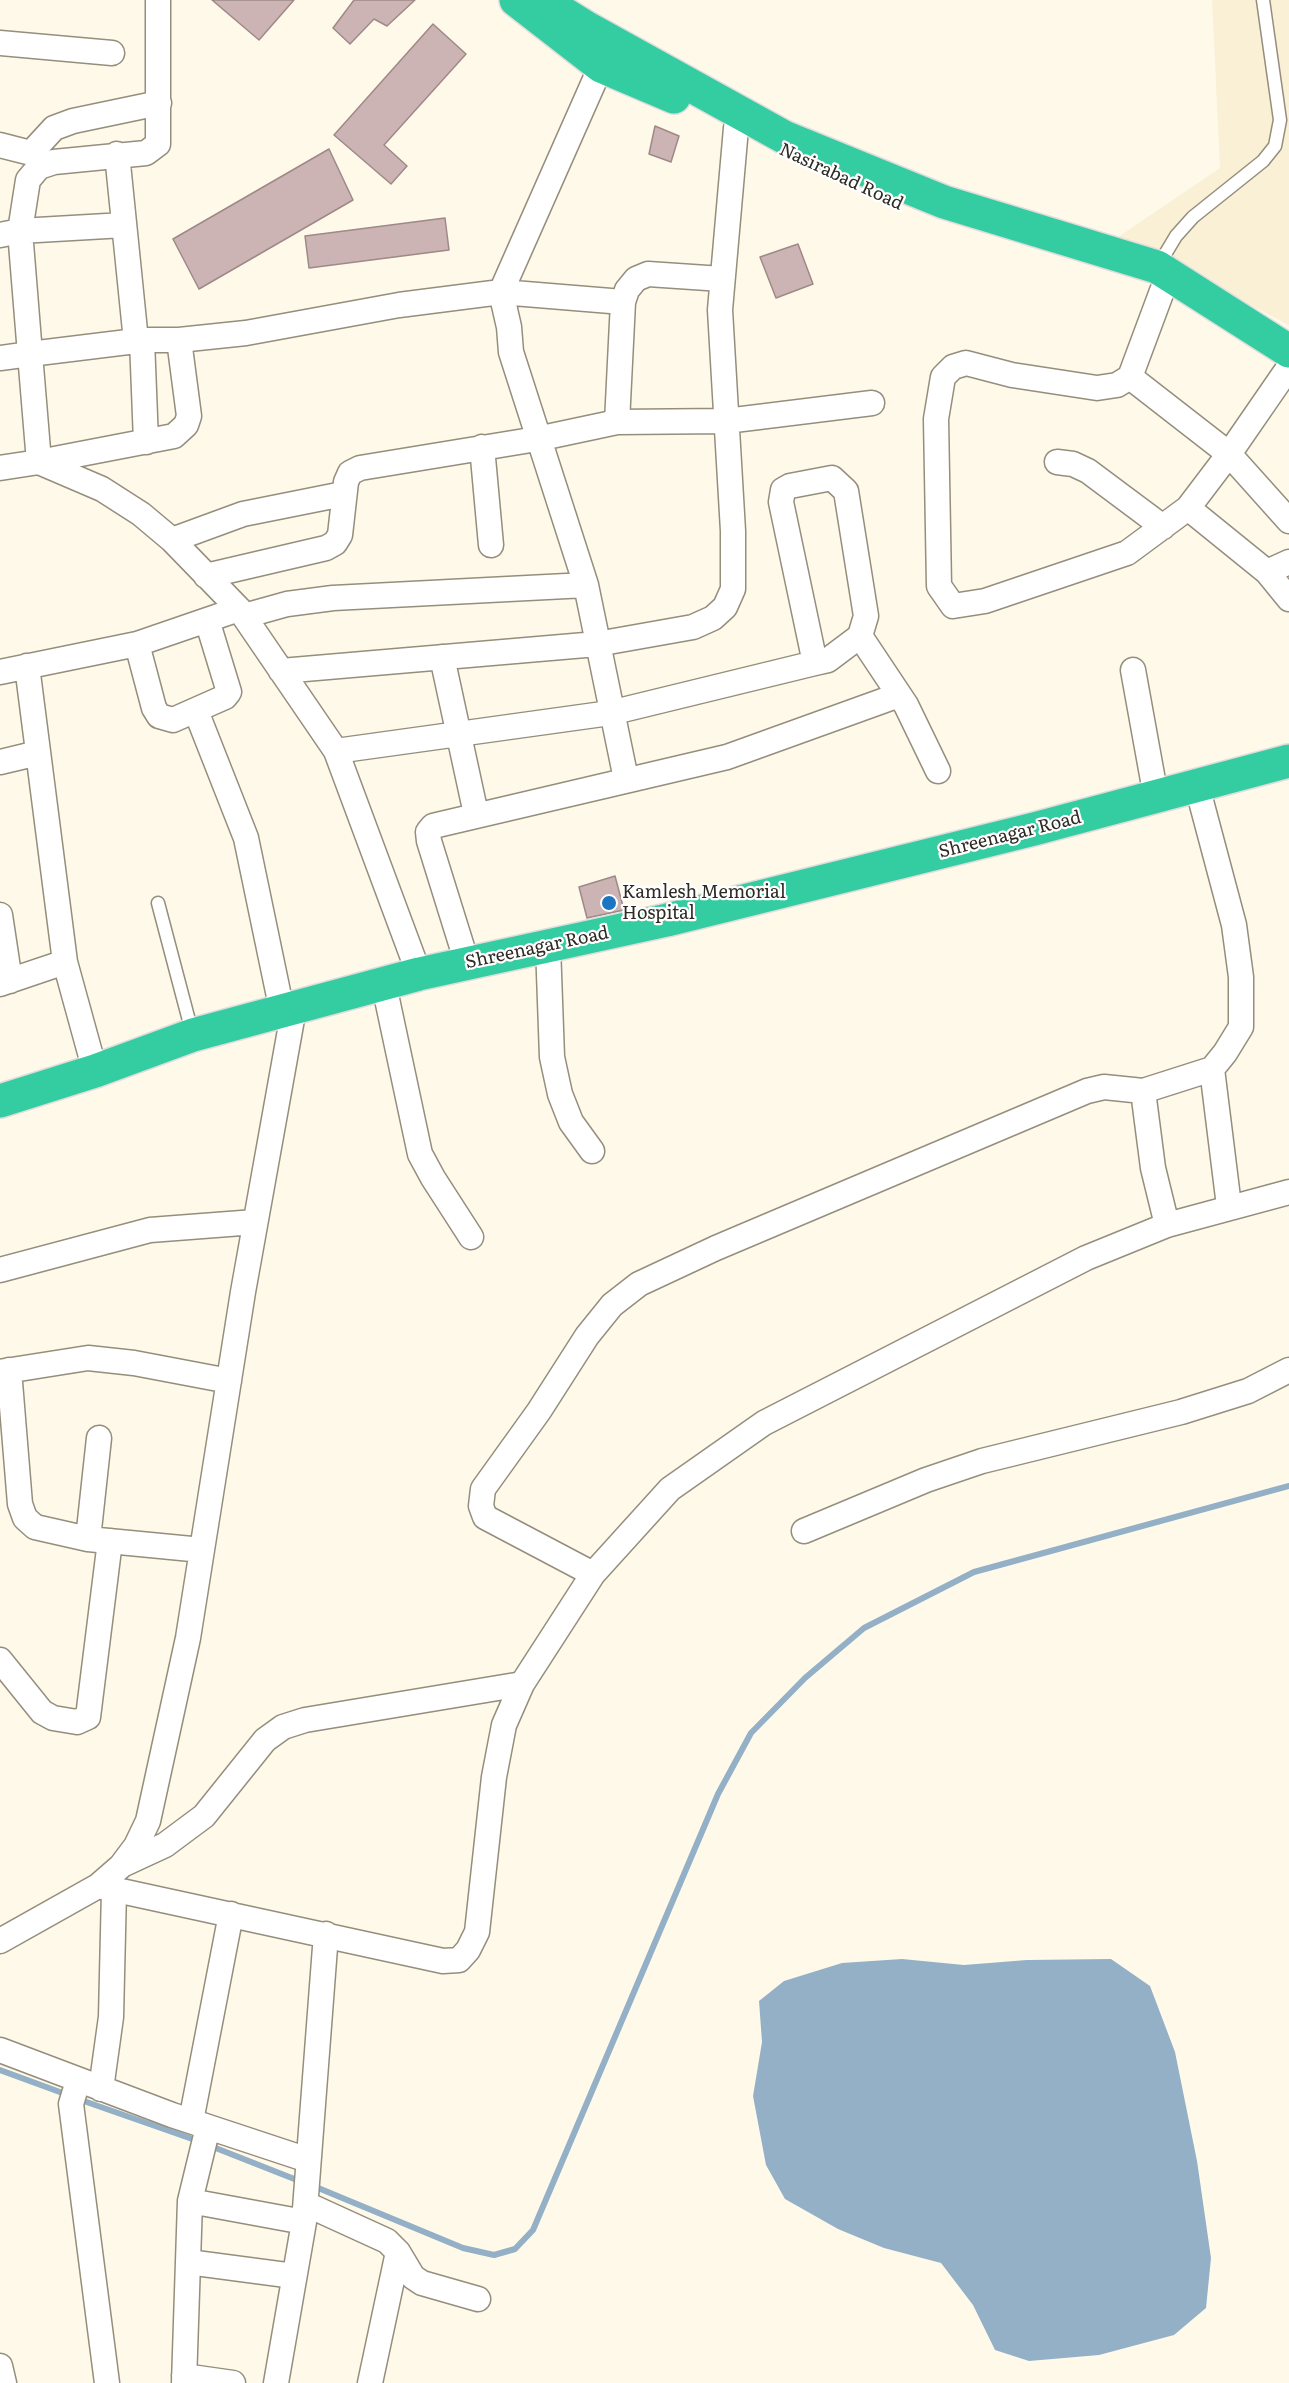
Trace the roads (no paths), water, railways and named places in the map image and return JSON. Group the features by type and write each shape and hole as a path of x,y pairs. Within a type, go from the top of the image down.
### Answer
{"highway":[{"name":"Nasirabad Road","path":"516,0 601,66 684,102 882,198 949,222 1104,269 1170,283"},
{"name":"Nasirabad Road","path":"542,0 587,28 784,137 944,202 1170,283 1289,351"},
{"name":"Shreenagar Road","path":"0,1101 95,1071 193,1035 419,974 667,920 1156,797 1289,761"}],"street":[{"path":"0,145 38,159 146,153 159,144 158,0"},
{"path":"0,43 112,52"},
{"path":"601,66 501,292 509,327 511,352 537,439 586,585 610,713 626,779"},
{"path":"39,462 30,354 10,233 28,180 39,167 38,159 54,128 73,121 159,103"},
{"path":"281,671 597,644 693,627 713,618 725,607 733,589 733,531 720,310 736,128"},
{"path":"117,154 139,341 146,442"},
{"path":"10,233 124,225"},
{"path":"617,422 623,302 627,290 636,279 648,274 722,279"},
{"path":"1170,283 1130,377 1117,385 1097,388 1012,375 966,363 953,367 943,377 936,419 939,586 953,606 967,606 1127,553 1188,508 1229,454 1289,367"},
{"path":"0,358 139,341 179,340 246,333 399,305 501,292 623,302"},
{"path":"0,468 174,436 186,425 189,416 179,340"},
{"path":"1130,377 1229,454 1289,521"},
{"path":"206,576 326,548 336,543 340,535 343,494 350,473 360,468 537,439 617,422 726,421 872,403"},
{"path":"482,447 490,545"},
{"path":"39,462 102,489 141,514 172,540 241,612 336,751 419,974"},
{"path":"1058,462 1073,464 1088,471 1163,527"},
{"path":"336,751 610,713 828,660 860,636 866,616 846,490 832,478 790,486 783,490 780,502 815,663"},
{"path":"172,540 243,514 343,494"},
{"path":"1188,508 1267,572 1289,599"},
{"path":"1267,572 1289,562"},
{"path":"0,672 137,644 207,620 286,604 333,598 586,585"},
{"path":"137,644 154,708 159,716 173,720 196,711 229,692 207,620"},
{"path":"860,636 900,695 919,728 938,771"},
{"path":"442,657 476,814"},
{"path":"27,666 65,962 95,1071"},
{"path":"1133,670 1156,797"},
{"path":"467,963 428,832 432,826 727,757 900,695"},
{"path":"0,1941 106,1888 136,1846 148,1821 188,1638 255,1222 288,1009 246,838 196,711"},
{"path":"0,762 38,753"},
{"path":"593,1574 485,1517 482,1506 483,1489 539,1411 587,1336 612,1305 639,1284 716,1248 1087,1091 1104,1087 1134,1088 1143,1091 1212,1069 1241,1028 1241,977 1234,925 1197,786"},
{"path":"0,915 5,982 65,962"},
{"path":"548,946 552,1057 560,1094 571,1122 592,1151"},
{"path":"384,985 420,1154 471,1237"},
{"path":"1212,1069 1229,1206"},
{"path":"1143,1091 1153,1168 1167,1225"},
{"path":"106,1888 443,1961 459,1960 468,1950 477,1932 494,1777 502,1735 522,1684 593,1574 670,1489 764,1423 1086,1258 1167,1225 1229,1206 1289,1192"},
{"path":"0,1270 150,1230 255,1222"},
{"path":"202,1550 99,1540 34,1527 25,1518 20,1504 4,1371 88,1358 134,1363 229,1381"},
{"path":"804,1531 926,1480 982,1461 1181,1412 1248,1391 1289,1370"},
{"path":"0,1660 42,1712 53,1718 77,1722 88,1717 99,1540 99,1438"},
{"path":"121,1866 165,1845 204,1816 265,1740 283,1727 305,1720 522,1684"},
{"path":"101,2089 111,2017 106,1888"},
{"path":"231,1914 190,2200 184,2379 233,2383"},
{"path":"276,2383 306,2190 326,1934"},
{"path":"0,2049 75,2090 101,2089 200,2124 378,2235 398,2252 413,2277 422,2283 478,2299"},
{"path":"75,2090 107,2383"},
{"path":"190,2200 306,2190"},
{"path":"370,2383 398,2252"},
{"path":"188,2262 294,2276"},
{"path":"0,2366 4,2383"}],"lane":[{"path":"1170,283 1176,236 1193,217 1263,161 1275,146 1280,120 1263,0"},
{"path":"158,903 193,1035"}],"water":[{"path":"902,1959 964,1965 1027,1960 1111,1959 1150,1986 1175,2052 1197,2161 1211,2258 1206,2308 1174,2335 1099,2355 1029,2361 995,2350 973,2305 941,2263 884,2248 838,2229 785,2199 766,2165 753,2096 762,2042 759,2001 784,1981 842,1963"}],"waterway":[{"path":"311,2185 463,2248 494,2255 515,2249 533,2230 718,1794 751,1733 805,1678 864,1628 974,1572 1289,1486"},
{"path":"0,2070 68,2095"},
{"path":"78,2099 198,2141"},
{"path":"208,2145 302,2182"}],"place":[{"name":"Kamlesh Memorial Hospital","path":"609,903"}]}
